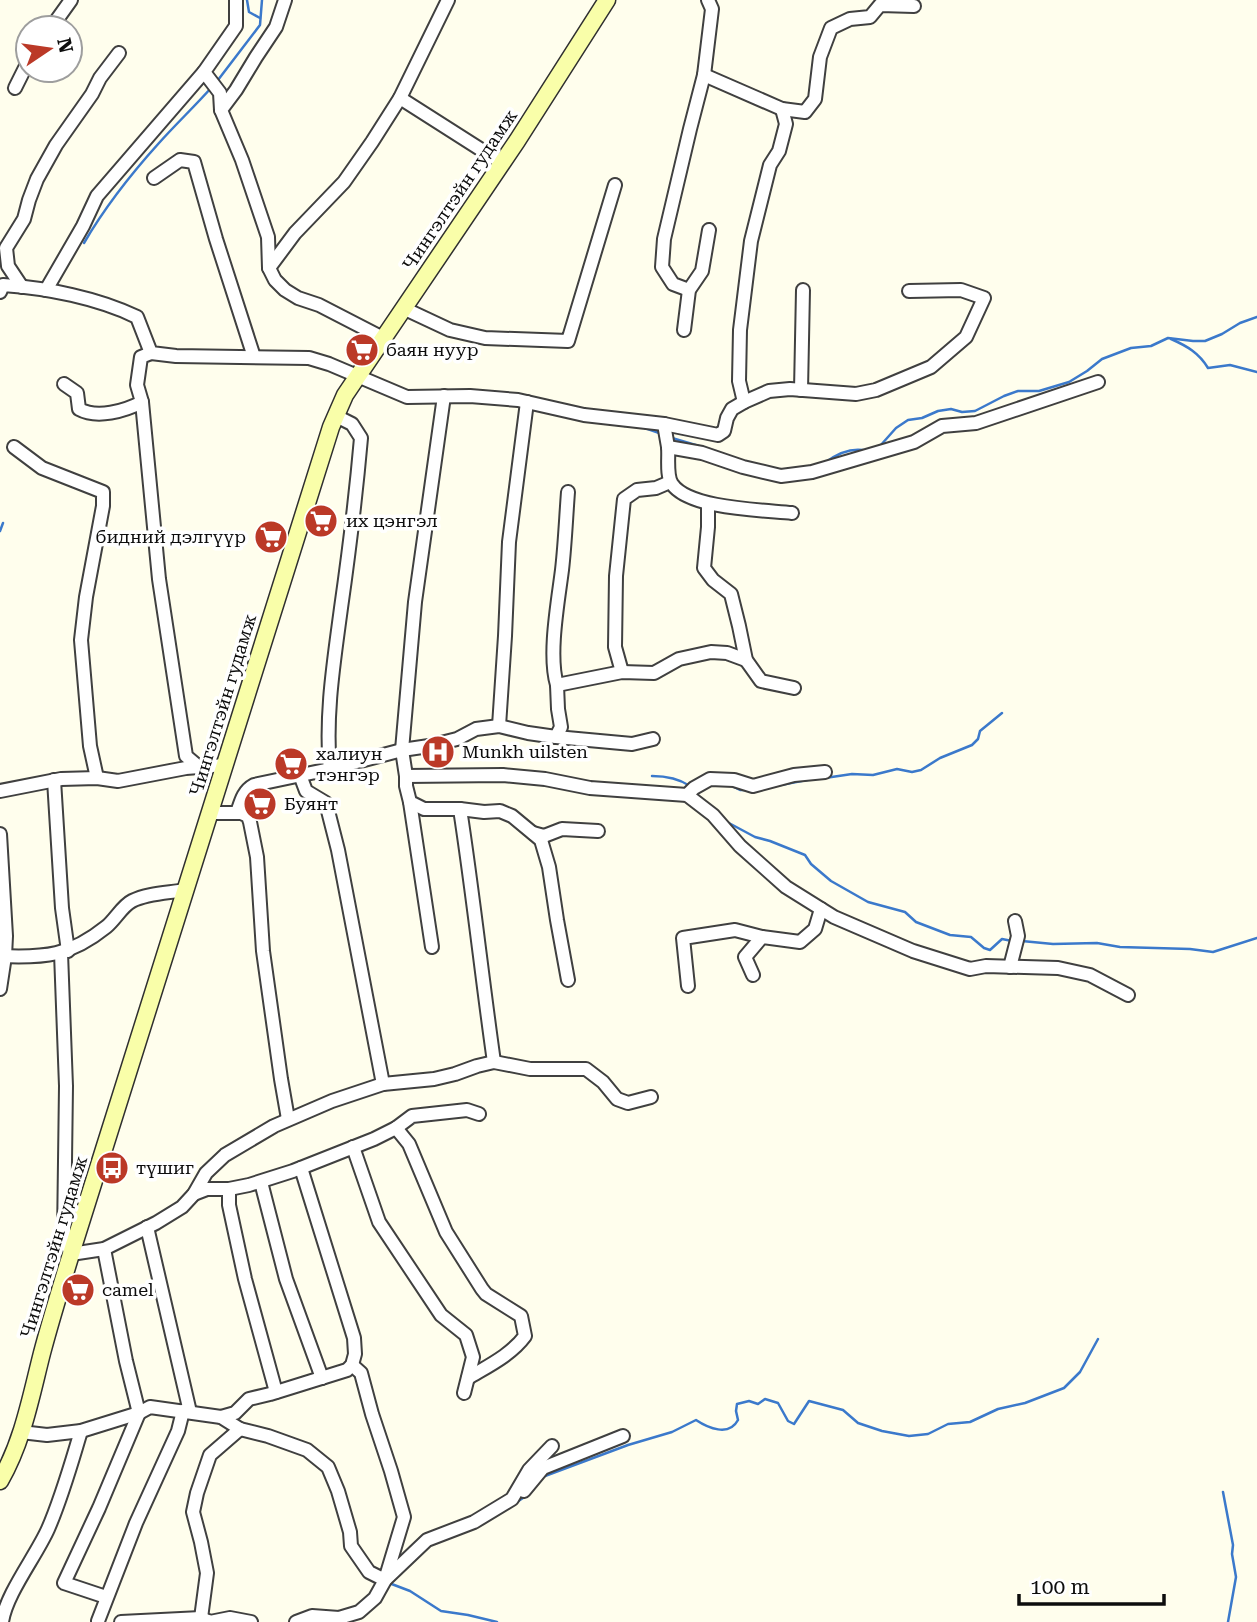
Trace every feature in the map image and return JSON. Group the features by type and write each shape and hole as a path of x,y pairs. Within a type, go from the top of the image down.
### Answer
{"main road":[{"name":"Чингэлтэйн гудамж","path":"0,1480 21,1432 71,1254 335,416 357,376 502,163 607,0"}],"street":[{"path":"46,290 97,196 167,118 236,26 236,0"},
{"path":"221,110 276,27 285,0"},
{"path":"269,268 295,233 344,182 372,142 400,98 448,0"},
{"path":"689,290 673,284 662,267 664,239 704,75 712,9 708,0"},
{"path":"704,75 782,109 805,112 815,99 820,57 831,28 850,19 870,17 880,5 914,6"},
{"path":"22,287 8,266 6,248 24,219 37,179 56,145 119,53"},
{"path":"204,72 220,93 221,110 242,160 268,237 269,268 275,280 298,298 319,305 383,338"},
{"path":"15,88 17,84"},
{"path":"400,98 502,163"},
{"path":"744,401 739,381 740,330 751,241 770,165 779,150 786,124 782,109"},
{"path":"154,178 180,160 194,162 254,357"},
{"path":"403,308 450,330 485,338 568,341 615,185"},
{"path":"684,330 689,290 702,271 709,230"},
{"path":"1,288 46,290 118,308 137,317 151,353"},
{"path":"801,390 803,289"},
{"path":"199,767 186,756 159,579 142,402 137,385 141,357 151,353 176,356 309,358 407,397 470,396 518,400 584,415 664,424 718,435 724,431 732,409 769,391 790,389 856,394 876,390 931,367 967,337 984,298 961,290 909,292"},
{"path":"668,447 702,453 743,467 781,475 812,472 914,442 942,426 976,423 1098,382"},
{"path":"65,384 77,393 79,409 87,413 129,409 142,402"},
{"path":"432,947 402,750 415,602 444,396"},
{"path":"499,726 509,542 527,402"},
{"path":"330,769 328,743 333,666 355,508 361,438 352,424 335,416"},
{"path":"664,424 670,482 679,492 708,504 792,513"},
{"path":"14,447 42,468 103,492 81,640 90,746 97,778"},
{"path":"622,672 615,647 616,576 624,499 637,490 656,488 670,482"},
{"path":"556,737 561,727 553,672 568,492"},
{"path":"708,504 704,568 713,580 731,594 746,660 761,681 794,688"},
{"path":"557,685 622,672 654,673 679,659 711,652 727,653 746,660"},
{"path":"237,813 242,797 254,785 457,739 476,729 499,726 556,737 632,744 653,739"},
{"path":"0,791 54,780 97,778 118,781 225,765"},
{"path":"687,795 710,779 734,780 753,786 794,775 825,772"},
{"path":"300,775 306,791 326,803 329,813 383,1084"},
{"path":"406,776 503,775 545,779 590,788 687,795 713,815 740,846 786,887 834,917 914,951 970,969 986,966 1058,968 1090,975 1128,995"},
{"path":"54,780 64,952 64,1236 71,1254 104,1249 182,1207 194,1194 206,1173 225,1155 288,1119 383,1084 434,1079 494,1062 530,1069 586,1069 603,1082 617,1099 628,1103 651,1097"},
{"path":"410,802 424,809 500,811 512,816 541,841 549,867 568,979"},
{"path":"460,809 494,1062"},
{"path":"210,813 237,813 248,816 257,857 262,951 288,1119"},
{"path":"533,833 544,836 562,830 598,831"},
{"path":"0,834 6,936 0,989"},
{"path":"2,956 38,957 64,952 106,927 131,901 185,890"},
{"path":"688,986 683,938 735,930 800,942 815,929 821,909"},
{"path":"1010,967 1018,936 1014,921"},
{"path":"752,975 745,957 762,937"},
{"path":"194,1194 207,1189 229,1189 261,1182 301,1168 396,1128 412,1116 467,1110 479,1114"},
{"path":"396,1128 410,1144 446,1232 485,1294 521,1316 525,1336 518,1345 468,1378"},
{"path":"353,1147 379,1222 441,1315 466,1335 473,1357 464,1393"},
{"path":"221,1417 235,1413 249,1399 322,1378 346,1370 352,1365 355,1354 354,1338 301,1168"},
{"path":"261,1182 286,1279 322,1378"},
{"path":"229,1189 229,1205 245,1279 276,1392"},
{"path":"146,1227 187,1412 136,1523 96,1621 201,1618 210,1622 230,1618 251,1622"},
{"path":"104,1249 139,1413 64,1583 106,1597"},
{"path":"296,1622 312,1616 339,1618 359,1612 375,1598 385,1580 404,1517 361,1373 352,1365"},
{"path":"21,1432 47,1434 81,1431 150,1407 221,1417 240,1429 307,1450 328,1467 350,1532 351,1546 369,1572 385,1580"},
{"path":"201,1618 207,1573 193,1512 210,1455 240,1429"},
{"path":"2,1622 18,1584 48,1529 66,1483 81,1431"},
{"path":"385,1580 427,1540 474,1522 512,1499 544,1468 623,1436"},
{"path":"512,1499 529,1470 552,1446"}],"waterway":[{"path":"247,0 249,12 260,18"},
{"path":"218,80 260,25 262,0"},
{"path":"84,243 138,167 211,88"},
{"path":"880,446 896,428 908,420 951,409 975,411 1018,391 1039,391 1069,382 1102,359 1131,348 1151,346 1168,338 1205,341 1257,317"},
{"path":"1171,339 1192,350 1208,368 1230,365 1257,372"},
{"path":"597,422 625,426"},
{"path":"642,427 662,434"},
{"path":"672,438 699,446"},
{"path":"826,462 846,452 868,451"},
{"path":"0,531 3,523"},
{"path":"825,778 852,774 873,775 897,769 912,772 921,770 940,758 972,745 978,739 980,731 1002,713"},
{"path":"652,776 672,778 690,786"},
{"path":"770,787 812,779"},
{"path":"730,785 746,790"},
{"path":"727,822 755,837 805,855 811,864 831,881 868,902 905,912 916,922 950,935 971,937 990,950 1002,939 1012,941"},
{"path":"1022,941 1053,944 1097,943 1120,947 1213,952 1257,938"},
{"path":"545,1476 628,1445 672,1432 696,1420 706,1426 724,1430 738,1420 737,1404 749,1401 758,1404 765,1399 778,1403 788,1421 794,1424 809,1401 843,1410 858,1423 882,1431 909,1436 928,1434 948,1424 970,1422 998,1409 1025,1403 1064,1388 1080,1372 1098,1339"},
{"path":"1223,1492 1236,1577 1228,1622"},
{"path":"514,1504 526,1496"},
{"path":"389,1583 410,1591 441,1611 497,1622"}],"place":[{"name":"баян нуур","path":"362,350"},
{"name":"их цэнгэл","path":"321,521"},
{"name":"бидний дэлгүүр","path":"271,537"},
{"name":"Munkh uilsten","path":"438,752"},
{"name":"халиун тэнгэр","path":"291,764"},
{"name":"Буянт","path":"260,804"},
{"name":"түшиг","path":"112,1168"},
{"name":"camel","path":"78,1290"}]}
